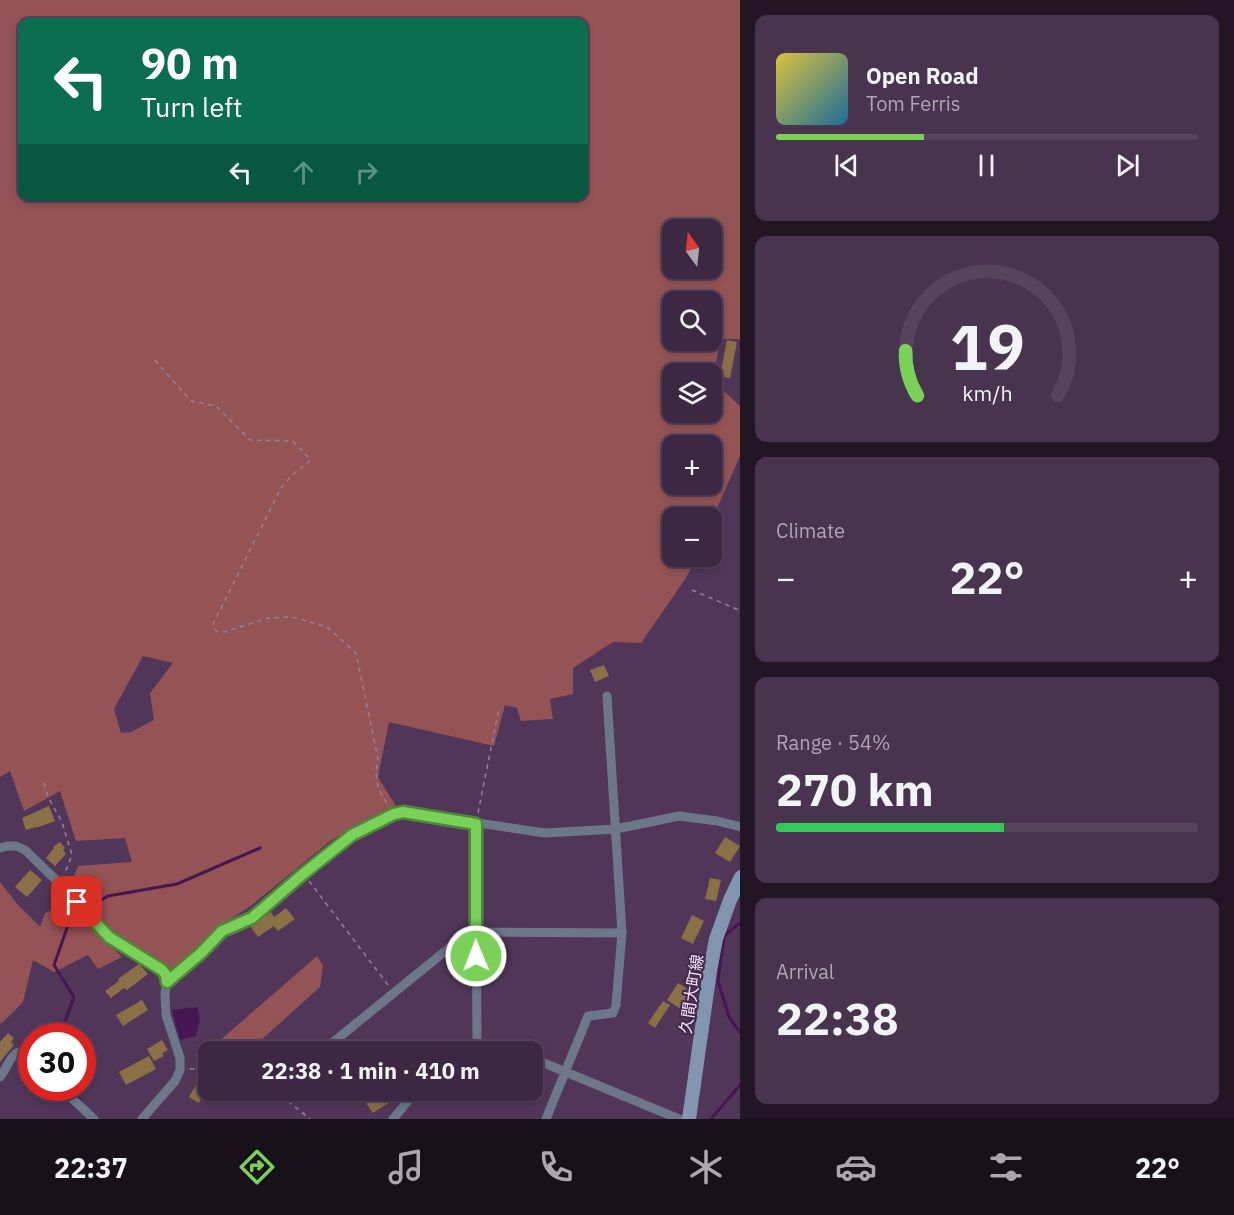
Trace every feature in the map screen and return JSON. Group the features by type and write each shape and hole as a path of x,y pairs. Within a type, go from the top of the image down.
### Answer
{"main road":[{"name":"久間大町線","path":"689,1119 716,939 740,879"}],"street":[{"path":"546,1119 588,1016 613,1013 616,1005 622,933 607,696"},
{"path":"167,982 201,953 222,931 252,918 352,835 394,814 403,812 545,833 616,829 679,816 740,827"},
{"path":"476,824 477,1041"},
{"path":"0,848 16,846 25,850 109,937 162,970 166,975 166,1015 180,1058 180,1070 175,1081 142,1119"},
{"path":"335,1041 476,930 622,933"},
{"path":"1,1073 11,1058 18,1053"},
{"path":"543,1063 679,1119"},
{"path":"75,1101 94,1119"},
{"path":"393,1119 408,1101"}],"path":[{"path":"155,360 191,401 216,406 250,440 293,441 311,460 280,488 213,624 216,631 224,632 268,618 292,617 327,627 356,653 378,759 375,774 378,789 394,814"},
{"path":"692,590 740,611"},
{"path":"476,824 499,708"},
{"path":"44,783 48,797 62,822 72,855 61,885"},
{"path":"303,874 394,993"},
{"path":"180,1070 198,1069"},
{"path":"288,1101 310,1119"}],"shaded area":[{"path":"0,0 740,0 740,339 722,339 722,291 662,291 662,351 718,351 716,363 662,363 662,423 722,423 722,389 740,406 740,456 718,507 662,507 662,567 691,567 641,643 613,642 573,668 573,694 550,699 553,719 521,721 517,708 505,705 494,746 389,722 378,777 396,806 333,839 252,905 219,927 175,971 106,927 71,884 78,866 132,862 125,838 76,841 60,791 24,811 10,771 0,777","holes":["143,656 173,663 150,693 154,720 131,732 121,733 114,709"]},
{"path":"0,882 18,905 40,927 45,913 71,904 122,957 98,969 88,955 54,972 33,960 23,1002 1,1024"},
{"path":"317,956 323,965 320,987 260,1041 219,1041"},
{"path":"197,1007 200,1019 196,1036 180,1040 172,1010"}],"building":[{"path":"727,340 737,342 730,378 722,376"},
{"path":"604,665 609,676 595,682 590,670"},
{"path":"49,806 55,821 26,830 22,818"},
{"path":"725,837 740,846 730,862 715,853"},
{"path":"60,842 66,854 55,866 46,858 53,847"},
{"path":"30,870 42,880 27,897 15,887"},
{"path":"710,878 721,880 716,901 705,899"},
{"path":"286,908 295,919 278,931 274,926 258,937 250,926 271,912 274,917"},
{"path":"692,915 704,921 693,944 681,938"},
{"path":"139,964 148,974 127,990 124,988 111,998 105,991"},
{"path":"678,983 692,992 681,1009 667,1000"},
{"path":"142,1000 148,1010 123,1026 116,1015"},
{"path":"663,1001 670,1005 655,1028 648,1023"},
{"path":"8,1033 14,1038 11,1042 14,1045 0,1062 0,1042"},
{"path":"162,1040 168,1050 162,1053 164,1056 154,1061 147,1049"},
{"path":"149,1056 156,1069 126,1085 119,1072"},
{"path":"198,1082 199,1103 189,1097"},
{"path":"369,1101 391,1101 373,1113 366,1103"}],"waterway":[{"path":"91,906 108,896 177,884 260,848"},
{"path":"65,1023 74,997 54,965 72,914"},
{"path":"740,923 724,936 718,981 729,1017 740,1033"},
{"path":"711,1119 740,1085"}],"route":[{"path":"77,902 109,937 162,970 167,982 201,953 222,931 252,918 352,835 394,814 403,812 476,824 476,956"}]}
